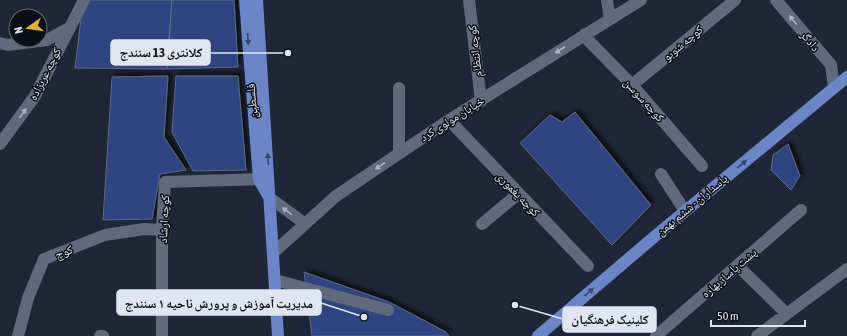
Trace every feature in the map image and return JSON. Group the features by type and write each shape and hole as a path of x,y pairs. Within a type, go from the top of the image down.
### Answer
{"main road":[{"name":"فلسطین","path":"245,0 264,180 270,198 280,334"},
{"name":"فلسطین","path":"257,0 264,180"},
{"name":"پاسداران - ششم بهمن","path":"538,336 685,211 847,77"}],"street":[{"name":"کوچه عربزاده","path":"0,144 36,96 84,0"},
{"name":"کوچه انتظام","path":"469,0 481,101"},
{"path":"607,0 610,19"},
{"name":"خیابان مولوی کرد","path":"273,253 330,200 449,120 641,0"},
{"name":"کوچه شوبو","path":"632,86 735,0"},
{"name":"دادگر","path":"776,0 830,65 834,87"},
{"path":"0,43 8,45 46,40 69,28"},
{"name":"کوچه سوسن","path":"585,34 589,42 632,86 702,166"},
{"path":"399,88 399,153"},
{"name":"کوچه یغموری","path":"449,120 588,266"},
{"path":"660,174 685,211"},
{"name":"کوچه ارشاد","path":"162,336 162,230 166,182 264,180"},
{"path":"482,224 518,194"},
{"path":"270,198 304,223"},
{"name":"پشت پاساژ بهاره","path":"656,336 802,210"},
{"name":"کوچ","path":"18,336 28,298 44,259 105,235 144,229 162,230"},
{"path":"738,266 786,313"},
{"path":"757,336 847,269"},
{"path":"275,280 388,310"}],"building":[{"path":"88,0 172,0 167,69 75,68 82,10"},
{"path":"172,0 234,0 238,67 167,69"},
{"path":"168,76 164,137 186,170 160,174 152,219 103,220 112,77"},
{"path":"176,76 238,76 246,170 193,171 172,132"},
{"path":"575,112 651,205 612,245 520,143 550,115 562,122"},
{"path":"788,144 800,176 791,190 771,170 773,155"},
{"path":"304,272 389,302 446,332 449,336 312,336"}],"place":[{"name":"کلانتری 13 سنندج","path":"288,53"},
{"name":"کلینیک فرهنگیان","path":"515,305"},
{"name":"مدیریت آموزش و پرورش ناحیه ۱ سنندج","path":"364,317"}]}
